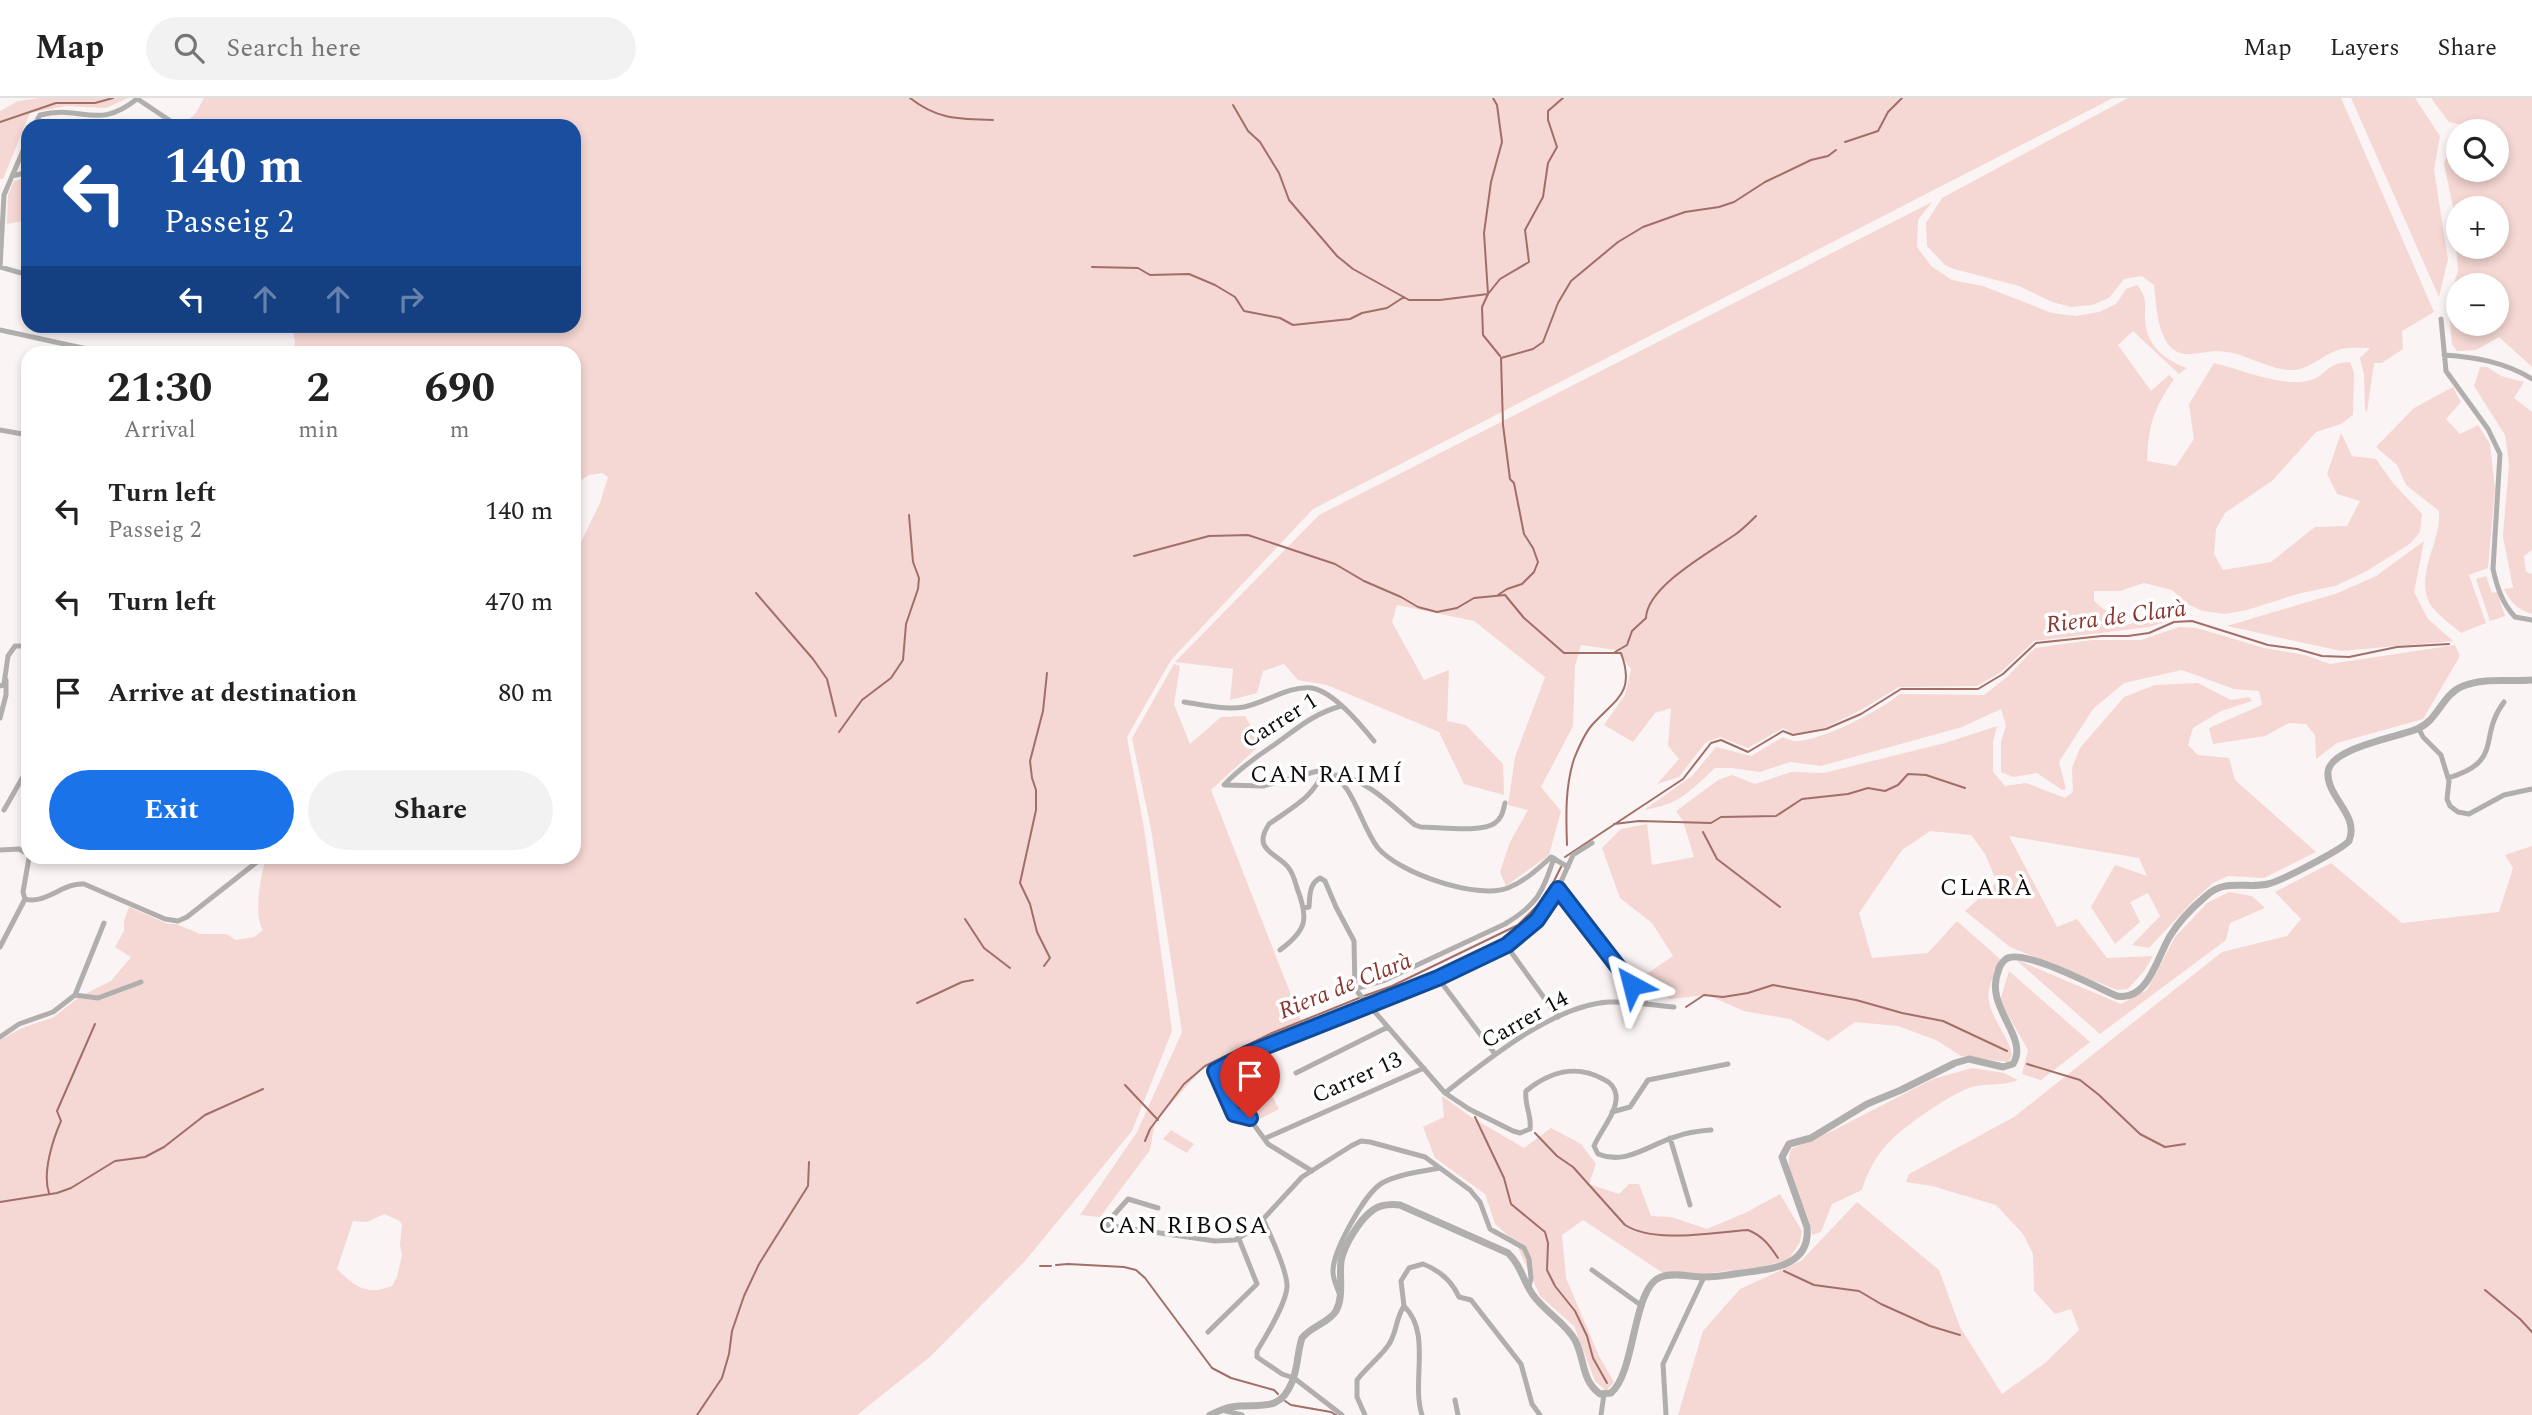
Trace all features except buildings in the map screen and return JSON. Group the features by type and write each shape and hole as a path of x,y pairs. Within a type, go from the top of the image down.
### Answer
{"street":[{"path":"38,119 40,115 52,112 111,115 121,111 137,98 168,119"},
{"path":"21,155 4,195 0,267 21,273"},
{"path":"12,176 21,174"},
{"path":"2441,320 2446,371 2488,429 2500,454 2494,569 2497,585 2504,604 2515,617 2532,620"},
{"path":"0,330 73,346"},
{"path":"2444,355 2488,360 2512,368 2532,379"},
{"path":"0,430 21,434"},
{"path":"0,686 4,684 8,656 15,646 21,646"},
{"path":"0,718 6,695 6,674"},
{"path":"1210,1415 1238,1406 1261,1409 1286,1394 1294,1378 1302,1338 1336,1310 1340,1296 1342,1261 1349,1244 1370,1212 1379,1207 1393,1205 1400,1205 1502,1250 1516,1262 1537,1300 1574,1338 1588,1381 1594,1390 1604,1394 1611,1393 1619,1383 1648,1289 1660,1277 1704,1277 1779,1267 1791,1262 1803,1250 1808,1237 1807,1227 1782,1157 1789,1144 1811,1138 1867,1104 1955,1063 1969,1059 2003,1067 2013,1064 2018,1050 2017,1042 1998,1006 1995,992 1996,976 2005,960 2012,956 2028,957 2116,996 2136,993 2148,979 2178,924 2208,893 2232,884 2258,885 2274,882 2349,841 2352,828 2328,776 2331,764 2359,747 2426,725 2460,687 2483,681 2532,680"},
{"name":"Carrer 1","path":"1184,702 1225,709 1247,706 1312,688 1341,706 1374,741"},
{"path":"2448,778 2469,772 2486,754 2494,718 2504,702"},
{"name":"Carrer 1","path":"1325,769 1263,786 1224,785 1241,767 1291,730 1314,715 1341,706"},
{"path":"2418,729 2441,755 2448,778 2447,799 2450,806 2458,812 2469,814 2504,795 2532,789"},
{"path":"1280,950 1301,931 1305,921 1304,908 1292,872 1267,851 1262,842 1264,831 1269,824 1317,787 1325,769 1346,776 1378,794 1415,825 1422,827 1482,828 1493,825 1501,817 1505,803"},
{"path":"1337,775 1378,848 1395,863 1419,875 1483,890 1506,889 1534,874 1551,857 1568,867"},
{"path":"4,810 21,780"},
{"path":"1312,1171 1277,1150 1250,1118 1234,1114 1215,1071 1249,1053 1438,978 1507,945 1537,920 1558,889 1573,855 1592,843"},
{"path":"0,850 21,851"},
{"path":"1355,989 1385,980 1522,914 1542,894 1554,858"},
{"path":"0,947 25,899 23,892 27,864"},
{"path":"25,899 39,899 66,886 84,884 165,919 178,920 187,917 253,864"},
{"path":"1304,908 1309,907 1314,881 1320,878 1325,881 1354,941 1355,989 1445,1093 1494,1122 1513,1131 1525,1133 1531,1124 1526,1091 1542,1080 1572,1070 1596,1075 1608,1081 1616,1096 1612,1112 1594,1146 1598,1154 1621,1157 1635,1154 1670,1138 1711,1130"},
{"path":"1558,889 1647,1004"},
{"path":"0,1037 19,1024 53,1012 75,995 104,923"},
{"path":"1507,945 1558,1017"},
{"path":"1438,978 1495,1054"},
{"path":"75,995 97,998 141,982"},
{"name":"Carrer 14","path":"1445,1093 1495,1054 1558,1017 1582,1007 1607,1002 1674,1007"},
{"path":"1296,1073 1388,1027"},
{"path":"1612,1112 1630,1107 1648,1080 1728,1064"},
{"name":"Carrer 13","path":"1266,1138 1424,1068"},
{"path":"1670,1138 1690,1205"},
{"path":"1158,1208 1128,1199 1105,1225 1215,1241 1239,1239 1263,1220 1302,1177 1361,1141 1424,1157 1477,1196 1490,1229 1524,1248 1529,1259 1531,1278 1528,1287"},
{"path":"1340,1296 1333,1273 1339,1245 1371,1192 1392,1179 1441,1168"},
{"path":"1263,1220 1286,1273 1287,1288 1279,1311 1257,1351 1257,1357 1282,1374 1294,1378 1342,1415"},
{"path":"1208,1332 1257,1284 1239,1239"},
{"path":"1422,1415 1418,1403 1418,1330 1413,1315 1404,1306 1401,1281 1409,1268 1423,1264 1438,1270 1459,1297 1471,1300 1521,1364 1532,1404 1540,1415"},
{"path":"1592,1270 1642,1306"},
{"path":"1666,1415 1664,1364 1704,1277"},
{"path":"1365,1415 1357,1397 1357,1380 1388,1346 1404,1306"},
{"path":"1601,1415 1604,1394"},
{"path":"1455,1399 1458,1415"},
{"path":"1222,1410 1242,1415"}],"shaded area":[{"path":"40,98 128,98 106,108 66,106 30,113 28,119 21,119 21,135 3,179 0,179 0,111 18,101"},
{"path":"204,98 2113,98 1313,509 1171,660 1127,737 1144,828 1172,1031 1132,1131 1025,1261 931,1356 857,1415 0,1415 0,1040 22,1028 54,1017 79,997 111,981 131,957 115,947 124,931 129,907 200,934 226,934 236,940 254,937 263,930 258,905 265,864 581,864 581,544 600,503 608,477 602,473 589,475 581,480 581,346 295,346 293,333 581,333 581,119 189,119","holes":["384,1214 400,1221 402,1255 392,1286 368,1290 350,1281 337,1269 353,1221 367,1222"]},
{"path":"2128,98 2341,98 2434,312 2402,331 2403,349 2382,363 2374,363 2367,412 2360,358 2370,348 2338,350 2296,370 2276,368 2226,352 2179,353 2165,339 2158,317 2154,285 2142,276 2124,279 2109,298 2092,305 2071,307 2052,302 2019,286 1954,269 1945,265 1927,246 1926,223 1942,198"},
{"path":"2351,98 2415,98 2440,136 2434,170 2448,259 2439,297"},
{"path":"2431,98 2532,98 2532,367 2499,337 2476,350 2457,351 2452,344 2451,336 2509,336 2509,273 2457,273 2457,259 2509,259 2509,196 2451,196 2448,182 2509,182 2509,119 2447,119"},
{"path":"21,180 21,221 7,224 8,195 14,181"},
{"path":"1932,202 1918,220 1917,247 1931,266 1952,280 1983,286 2052,313 2076,316 2099,312 2116,304 2126,289 2137,285 2145,298 2146,330 2153,345 2171,361 2187,368 2179,374 2133,331 2118,345 2151,391 2169,375 2174,379 2153,417 2147,461 2176,466 2194,439 2189,404 2214,363 2276,380 2301,382 2317,378 2331,367 2350,362 2354,373 2353,415 2341,424 2316,432 2273,480 2225,513 2216,529 2214,554 2223,570 2271,562 2315,527 2347,526 2360,501 2337,494 2327,474 2341,433 2352,456 2376,459 2393,483 2422,514 2420,532 2411,543 2367,571 2335,586 2225,614 2202,611 2188,604 2172,590 2144,583 2120,591 2094,591 2094,601 2124,626 2173,609 2188,615 2149,627 2034,641 2001,672 1977,686 1899,687 1824,728 1794,734 1783,728 1748,748 1720,737 1706,742 1679,777 1657,784 1679,759 1668,746 1671,708 1655,713 1633,742 1604,725 1625,695 1631,669 1616,650 1581,645 1575,666 1573,726 1541,787 1561,811 1549,855 1506,886 1500,872 1510,842 1528,810 1508,805 1515,757 1545,677 1474,621 1397,605 1392,622 1424,680 1449,670 1447,721 1466,725 1503,764 1504,795 1464,784 1439,732 1327,685 1298,680 1284,664 1263,671 1257,693 1230,700 1233,669 1175,662 1319,515"},
{"path":"2480,367 2487,367 2501,376 2524,382 2514,398 2532,412 2532,550 2524,556 2526,572 2532,574 2532,614 2515,605 2504,589 2513,588 2503,536 2509,464 2505,435 2474,386"},
{"path":"2453,387 2461,402 2446,419 2460,434 2478,425 2490,444 2495,489 2488,568 2469,575 2486,623 2461,633 2432,607 2427,596 2426,572 2439,523 2439,511 2406,485 2397,465 2376,447 2414,408"},
{"path":"2424,541 2414,592 2428,619 2453,641 2341,651 2227,626 2338,593 2376,576"},
{"path":"2486,576 2492,593 2497,592 2505,616 2490,621 2476,579"},
{"path":"2179,627 2197,628 2264,648 2305,655 2330,664 2455,645 2460,656 2423,719 2337,743 2316,759 2315,735 2306,724 2289,723 2265,736 2213,744 2209,728 2262,705 2259,691 2234,689 2182,670 2124,683 2093,709 2059,762 2066,789 2062,790 2037,773 2013,777 2001,772 2001,742 2006,726 2001,709 1962,727 1821,766 1790,762 1760,772 1715,768 1691,790 1675,800 1644,810 1692,776 1716,747 1751,756 1783,737 1799,741 1824,735 1866,716 1900,694 1984,695 2007,677 2035,648 2092,640 2141,640"},
{"path":"1174,664 1180,666 1174,704 1190,744 1221,717 1245,716 1261,744 1211,790 1302,1023 1239,1049 1201,1070 1155,1122 1150,1150 1100,1217 1080,1215 1137,1132 1182,1032 1151,829 1132,738"},
{"path":"2198,683 2231,700 2249,697 2252,701 2221,711 2193,728 2188,745 2198,755 2229,758 2235,780 2316,852 2264,878 2228,876 2213,883 2149,948 2132,945 2160,916 2148,893 2130,902 2140,922 2115,944 2091,907 2115,865 2147,876 2139,858 2009,836 2057,927 2077,919 2107,958 2153,956 2128,989 2117,990 2010,947 1965,911 1997,882 1985,854 1971,835 1930,831 1902,850 1859,913 1872,958 1928,953 1957,921 2000,959 1990,986 1989,999 1990,1008 2010,1048 2012,1056 2008,1062 1961,1056 1936,1040 1898,1026 1855,1022 1828,1041 1790,1019 1744,1011 1707,995 1670,999 1642,977 1673,956 1652,923 1620,898 1602,848 1621,829 1647,824 1652,865 1694,857 1683,821 1676,811 1718,780 1732,775 1755,784 1791,772 1824,773 1945,743 1997,726 1993,742 1993,772 2005,786 2026,783 2065,798 2073,792 2072,768 2080,748 2124,697 2155,685"},
{"path":"2532,846 2532,1415 1678,1415 1703,1331 1740,1289 1801,1261 1857,1202 1939,1270 1960,1327 2002,1394 2045,1363 2079,1330 2071,1309 2055,1314 2034,1291 2033,1254 2023,1234 1996,1205 1932,1186 1906,1182 1909,1174 2014,1117 2222,952 2287,936 2301,919 2275,892 2331,863 2402,923 2499,912 2513,868 2505,855"},
{"path":"2229,892 2252,896 2265,908 2230,923 2226,940 2100,1034 2015,959 2121,1004 2147,990 2175,937 2207,903"},
{"path":"2009,971 2090,1042 2041,1080 2022,1074 2028,1050 2000,1001"},
{"path":"1253,1060 1279,1109 1258,1120 1235,1101 1222,1073"},
{"path":"1972,1068 2004,1073 2018,1080 1969,1088 1940,1103 1908,1125 1878,1156 1862,1190 1832,1204 1821,1232 1812,1235 1790,1170 1791,1149 1933,1079"},
{"path":"1442,1096 1471,1117 1524,1148 1551,1128 1581,1144 1596,1164 1589,1184 1619,1194 1629,1184 1639,1184 1651,1216 1671,1217 1707,1229 1780,1194 1802,1231 1800,1242 1788,1260 1760,1267 1702,1274 1663,1273 1583,1220 1562,1235 1566,1278 1599,1356 1614,1382 1606,1391 1595,1381 1574,1326 1540,1296 1516,1243 1495,1224 1485,1194 1435,1158 1423,1127 1444,1117"},
{"path":"1171,1130 1194,1144 1187,1153 1163,1139"}],"waterway":[{"path":"0,122 56,103 95,103 113,98"},
{"path":"910,98 940,114 993,120"},
{"path":"1493,98 1497,105 1502,142 1491,182 1484,233 1488,294 1482,307 1483,335 1500,356"},
{"path":"1233,105 1248,131 1260,142 1279,173 1289,200 1337,256 1353,269 1409,300 1440,300 1488,294 1500,279 1529,262 1525,230 1543,197 1548,163 1557,147 1548,120 1548,111 1563,98"},
{"path":"1845,142 1878,131 1888,112 1902,98"},
{"path":"1498,595 1522,584 1534,572 1538,562 1524,534 1514,483 1510,479 1503,425 1501,358 1533,349 1543,342 1558,303 1571,281 1618,242 1643,227 1685,212 1734,202 1765,182 1811,160 1828,156 1836,150"},
{"path":"1092,267 1138,268 1150,275 1189,274 1235,297 1244,311 1280,318 1293,325 1350,319 1362,313 1387,308 1404,297"},
{"path":"839,732 862,700 891,678 903,660 906,624 919,578 913,562 909,515"},
{"path":"1615,652 1627,645 1632,631 1646,618 1649,606 1669,582 1682,570 1739,532 1756,516"},
{"path":"1134,556 1209,536 1248,535 1335,564 1418,607 1437,612 1457,608 1474,598 1505,595 1524,618 1564,653 1621,653 1626,678 1621,695 1589,728 1574,759 1566,812 1567,845"},
{"path":"756,593 827,679 836,716"},
{"name":"Riera de Clarà","path":"1565,857 1683,779 1711,743 1721,740 1748,752 1783,731 1793,735 1826,729 1861,714 1901,689 1978,689 2003,674 2036,643 2128,636 2149,633 2174,622 2192,621 2268,645 2322,656 2349,657 2397,647 2449,644"},
{"path":"1044,966 1050,958 1037,932 1030,904 1020,883 1036,810 1036,790 1030,761 1043,711 1047,673"},
{"path":"1614,824 1639,821 1711,823 1721,817 1776,816 1802,799 1848,794 1868,788 1885,791 1898,785 1908,774 1926,775 1965,788"},
{"path":"1703,832 1717,859 1780,907"},
{"name":"Riera de Clarà","path":"1364,996 1392,986 1518,925 1539,904 1561,867"},
{"path":"965,919 984,948 1010,968"},
{"path":"917,1003 962,982 973,980"},
{"path":"1686,1007 1704,995 1723,997 1773,985 1856,1000 1943,1021 2007,1051"},
{"name":"Riera de Clarà","path":"1145,1141 1150,1129 1184,1084 1205,1066 1272,1033 1359,998"},
{"path":"49,1193 48,1166 61,1121 57,1111 95,1024"},
{"path":"2027,1064 2080,1080 2140,1134 2165,1147 2185,1144"},
{"path":"1125,1085 1158,1120"},
{"path":"0,1202 57,1193 71,1188 115,1161 145,1157 164,1147 205,1115 263,1089"},
{"path":"1475,1117 1504,1178 1511,1204 1545,1232 1548,1243 1547,1270 1555,1286 1575,1311 1587,1336 1593,1358 1607,1383"},
{"path":"1535,1133 1557,1156 1573,1167 1625,1225 1638,1231 1668,1235 1748,1230 1762,1238 1778,1258"},
{"path":"697,1415 722,1378 732,1331 759,1264 808,1186 809,1162"},
{"path":"1056,1265 1124,1267 1136,1270 1145,1278 1212,1368 1231,1378 1274,1390 1278,1394"},
{"path":"1040,1266 1051,1266"},
{"path":"1784,1271 1814,1285 1859,1291 1930,1326 1960,1335"},
{"path":"2485,1290 2532,1332"},
{"path":"1285,1401 1291,1405 1336,1415"}],"district":[{"name":"CAN RAIMÍ","path":"1327,775"},
{"name":"CLARÀ","path":"1987,888"},
{"name":"CAN RIBOSA","path":"1184,1226"}],"route":[{"path":"1250,1118 1234,1114 1215,1071 1249,1053 1438,978 1507,945 1537,920 1558,889 1632,985"}]}
